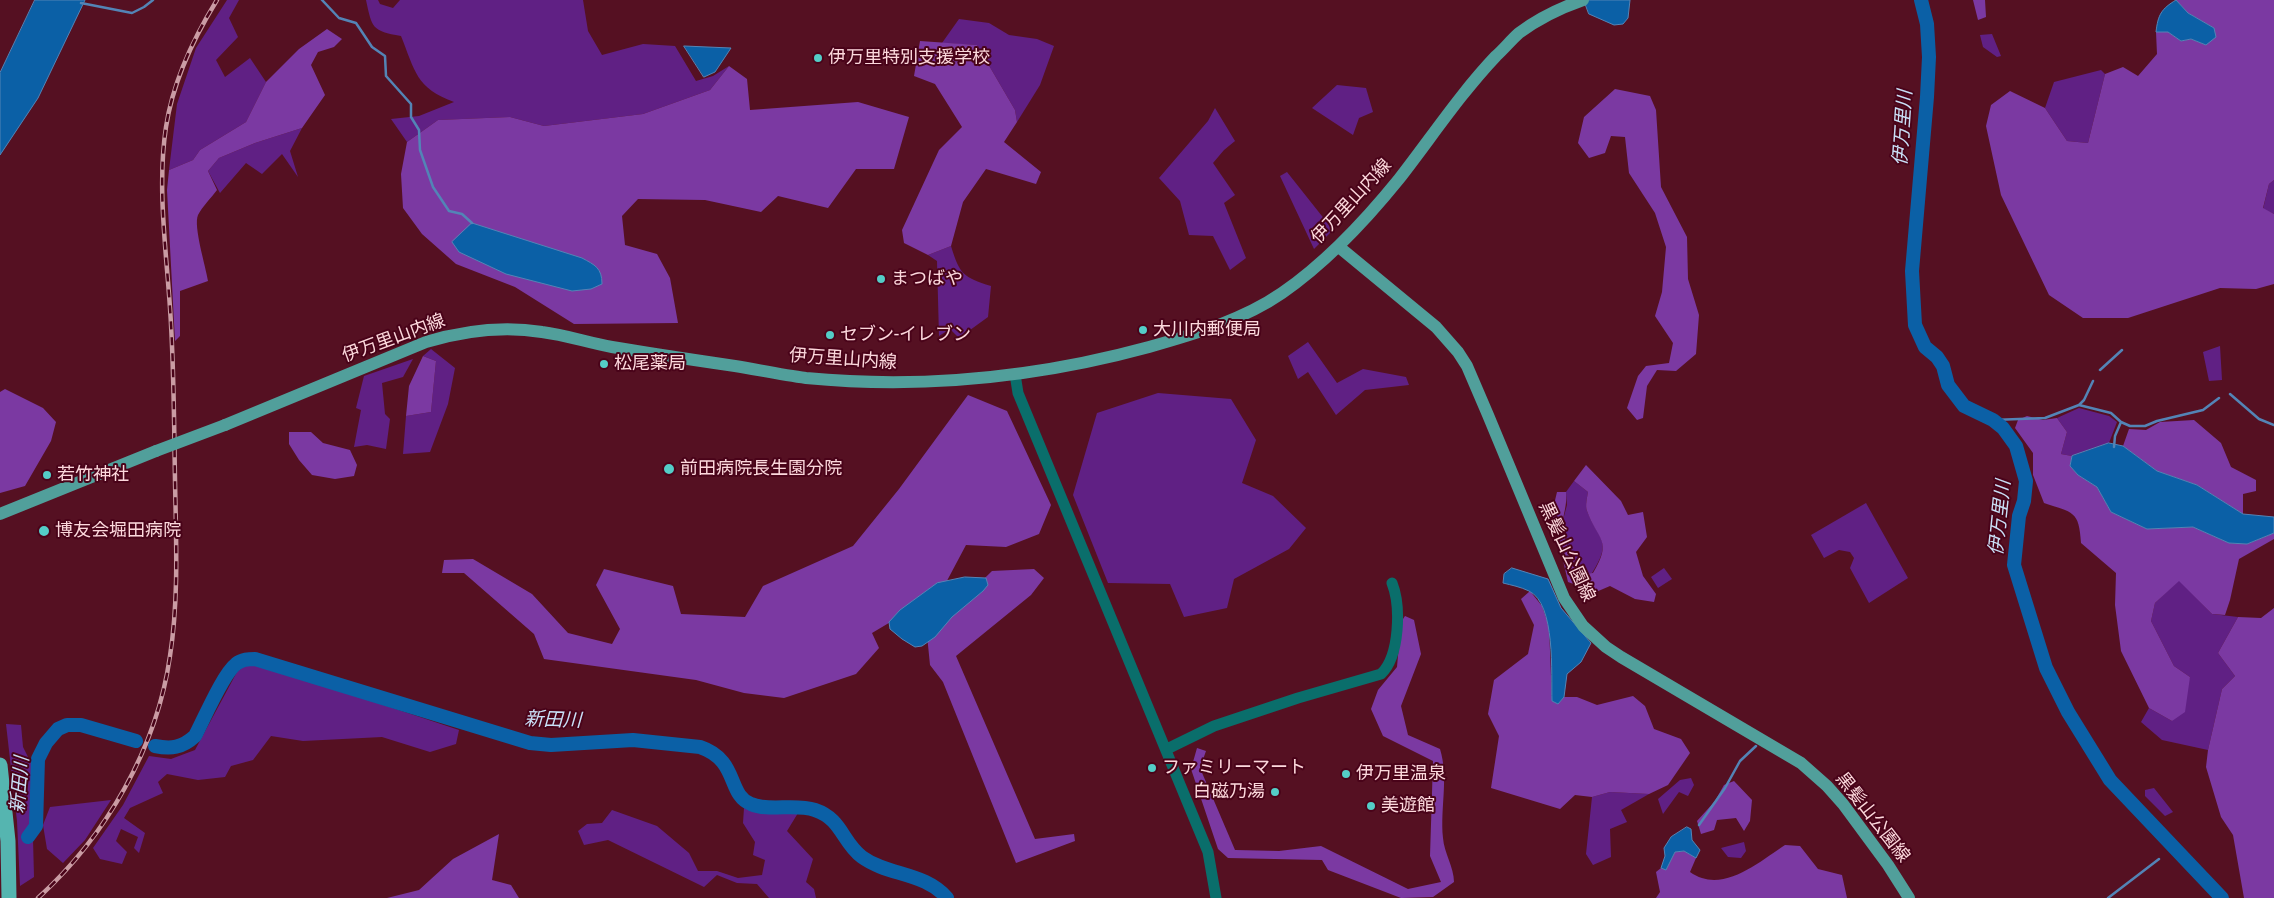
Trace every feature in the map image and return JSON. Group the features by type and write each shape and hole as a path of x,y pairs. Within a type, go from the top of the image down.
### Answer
{"highway":[{"path":"0,765 10,872 9,898"}],"main road":[{"name":"伊万里山内線","path":"0,514 225,425 426,342 444,336 476,331 521,330 543,332 608,347 805,378 882,382 954,380 1015,374 1084,362 1148,347 1221,324 1282,293 1339,247 1397,182 1474,82 1511,41 1548,14 1578,2"},
{"name":"黒髪山公園線","path":"1339,247 1436,327 1467,366 1558,585 1583,626 1606,647 1621,657 1801,762 1843,804 1888,864 1909,898"}],"street":[{"path":"1015,374 1018,393 1167,749 1208,852 1216,898"},
{"path":"1167,749 1214,726 1298,698 1381,674 1389,667 1394,651 1397,597 1392,583"}],"shaded area":[{"path":"227,0 239,0 229,18 238,37 216,60 225,77 250,58 266,82 246,122 200,150 193,160 169,170 177,104 196,48"},
{"path":"366,0 378,0 380,4 393,8 400,0 583,0 588,31 602,55 643,44 675,46 696,81 713,76 729,66 710,90 643,114 544,126 510,117 438,120 407,142 391,119 419,116 454,102 441,97 424,84 414,69 401,36 384,32 375,27 370,17"},
{"path":"1973,0 1985,0 1986,17 1978,20"},
{"path":"2176,0 2274,0 2274,180 2269,184 2263,208 2274,214 2274,284 2256,289 2220,288 2128,318 2083,318 2049,295 2001,195 1986,126 1991,105 2010,91 2045,108 2067,141 2088,143 2105,74 2123,67 2138,76 2157,54 2156,32 2168,32 2181,41 2191,39 2206,45 2214,28 2188,13"},
{"path":"959,19 989,23 1009,35 1037,39 1054,46 1040,85 1017,122 1015,110 977,45 942,43"},
{"path":"327,29 342,39 334,47 318,52 311,65 325,95 302,128 255,143 219,158 208,171 217,190 198,215 197,228 208,281 180,291 180,336 175,341 167,190 169,170 193,160 200,150 246,122 266,82 299,49"},
{"path":"1992,34 2001,56 1997,57 1983,47 1980,35"},
{"path":"920,41 977,45 1015,110 1017,122 1004,142 1041,172 1036,184 986,169 963,202 951,246 928,255 904,243 902,230 939,150 962,127 935,84 914,76"},
{"path":"729,66 747,79 750,110 858,102 909,117 894,169 856,169 828,208 778,196 761,212 705,200 638,199 622,216 625,245 657,254 670,278 678,323 574,324 515,287 456,264 422,234 403,208 401,174 407,142 438,120 510,117 544,126 643,114 710,90"},
{"path":"2101,70 2105,74 2088,143 2067,141 2045,108 2054,82"},
{"path":"1337,85 1366,88 1373,112 1359,118 1353,135 1312,108"},
{"path":"1615,89 1650,96 1656,110 1661,187 1687,237 1688,279 1699,315 1696,354 1676,371 1657,370 1647,386 1643,418 1637,420 1627,408 1638,376 1646,366 1669,363 1673,343 1655,316 1662,292 1666,247 1655,213 1629,173 1625,137 1611,136 1605,153 1589,158 1578,143 1584,117"},
{"path":"1215,108 1235,141 1213,163 1235,195 1224,203 1246,258 1230,270 1213,236 1189,235 1180,201 1159,178 1208,121"},
{"path":"302,128 290,151 298,177 282,154 262,174 246,163 220,193 208,171 219,158 255,143"},
{"path":"1287,172 1333,230 1314,249 1280,176"},
{"path":"2274,180 2274,214 2263,209 2269,184"},
{"path":"951,246 957,263 964,274 991,286 988,317 959,338 950,329 939,336 937,261 928,255"},
{"path":"1308,342 1337,383 1363,369 1406,377 1409,385 1365,390 1336,415 1308,372 1298,379 1288,356"},
{"path":"2220,346 2222,380 2209,381 2203,352"},
{"path":"431,349 455,368 448,404 430,452 403,454 406,416 431,412 436,361 423,356"},
{"path":"423,356 436,361 431,412 406,416 409,386"},
{"path":"413,359 403,377 382,383 385,414 390,419 386,449 367,445 354,447 361,410 356,408 364,376"},
{"path":"5,389 43,408 56,422 51,441 25,486 0,493 0,392"},
{"path":"1158,393 1231,399 1256,440 1242,483 1273,496 1306,528 1289,549 1234,579 1227,608 1184,617 1170,584 1108,583 1073,495 1097,413"},
{"path":"968,395 1007,411 1051,505 1039,534 1006,547 966,545 941,592 872,633 879,648 856,674 784,698 744,693 696,680 544,659 534,634 464,573 442,573 444,560 473,559 532,594 568,633 612,644 620,629 596,585 604,569 673,586 681,614 745,617 763,586 853,546 899,489"},
{"path":"2079,408 2109,416 2117,422 2109,443 2072,456 2061,454 2067,432 2057,418"},
{"path":"2027,416 2043,420 2057,418 2067,432 2061,454 2072,456 2070,466 2078,475 2097,487 2111,512 2147,529 2193,527 2229,543 2247,544 2274,533 2274,539 2239,559 2225,615 2212,614 2179,581 2155,603 2151,621 2174,666 2190,677 2185,712 2172,721 2149,708 2121,651 2115,605 2116,573 2081,543 2078,524 2073,514 2044,503 2033,475 2033,453 2015,428 2018,420"},
{"path":"2194,420 2221,443 2231,467 2256,480 2256,491 2243,494 2243,514 2197,485 2157,471 2123,446 2129,429 2146,430 2160,422"},
{"path":"289,432 311,432 323,443 350,450 357,465 354,476 335,479 312,475 299,460 289,444"},
{"path":"1586,465 1621,501 1628,515 1643,512 1647,537 1636,552 1643,576 1656,594 1654,602 1635,599 1610,586 1596,592 1568,582 1552,513 1557,492 1566,492 1563,519 1564,533 1568,547 1581,574 1593,573 1602,554 1602,541 1586,509 1588,492 1574,481"},
{"path":"1574,481 1588,492 1586,509 1602,541 1602,554 1592,573 1581,574 1569,551 1563,520 1567,505 1566,492"},
{"path":"1866,503 1908,578 1869,603 1850,568 1854,558 1850,552 1839,550 1824,558 1811,535"},
{"path":"1664,568 1672,579 1658,588 1651,577"},
{"path":"1034,569 1044,578 1031,595 956,656 1035,839 1074,834 1075,841 1016,863 943,682 930,665 927,635 992,571"},
{"path":"2179,580 2212,614 2238,617 2218,653 2235,676 2222,689 2208,750 2162,740 2141,722 2149,708 2172,721 2190,677 2174,666 2151,621 2155,603"},
{"path":"1530,591 1542,606 1549,626 1552,701 1558,704 1564,697 1577,697 1597,705 1633,696 1645,706 1654,729 1681,739 1690,753 1668,785 1649,794 1610,792 1592,797 1575,795 1560,809 1491,788 1499,736 1488,714 1494,680 1528,654 1534,625 1521,599"},
{"path":"2274,608 2274,898 2244,898 2233,835 2221,817 2206,767 2222,689 2235,676 2218,653 2238,617 2261,618"},
{"path":"1405,616 1414,620 1421,654 1401,706 1408,735 1440,749 1444,771 1443,838 1454,882 1433,897 1401,898 1328,870 1322,860 1228,858 1218,849 1191,769 1197,748 1206,751 1200,768 1235,850 1279,851 1321,846 1408,889 1441,882 1430,856 1433,761 1383,736 1371,709 1378,690 1397,667 1401,622"},
{"path":"257,663 459,730 456,744 430,752 382,737 303,741 271,736 253,760 231,766 225,777 198,780 167,774 158,782 163,793 130,808 124,818 145,833 139,853 134,848 138,837 121,829 116,841 127,852 122,864 100,859 93,848 123,805 149,756 171,759 195,750 237,672 244,666"},
{"path":"6,724 21,725 23,747 31,763 34,877 20,886 17,821"},
{"path":"1691,778 1694,785 1688,796 1679,792 1663,814 1658,799 1680,780"},
{"path":"1734,781 1752,800 1750,821 1744,831 1736,818 1717,820 1714,830 1701,834 1697,821 1715,801 1724,785"},
{"path":"2154,788 2173,812 2165,816 2145,796 2145,790"},
{"path":"1610,792 1649,794 1621,810 1627,822 1610,829 1611,857 1593,865 1586,854 1592,797"},
{"path":"111,800 85,840 63,863 47,849 43,825 50,807"},
{"path":"744,808 761,812 798,813 787,831 813,859 806,882 814,889 816,898 769,898 757,884 737,883 717,875 704,887 608,840 584,845 578,831 587,824 602,823 612,810 657,826 689,853 698,871 717,871 738,878 762,875 765,860 753,855 755,842 743,823"},
{"path":"499,834 492,880 511,885 519,898 387,898 419,890 453,859"},
{"path":"1744,842 1746,851 1741,858 1728,857 1721,848"},
{"path":"1785,845 1800,846 1818,869 1842,875 1847,898 1656,898 1660,892 1656,872 1661,868 1666,870 1675,852 1684,851 1696,858 1690,872 1702,878 1715,880 1740,874"}],"water":[{"path":"35,0 85,0 38,98 0,155 0,73"},
{"path":"1584,0 1630,0 1628,18 1623,24 1614,25 1589,14"},
{"path":"2176,0 2188,13 2214,28 2216,37 2206,45 2191,39 2181,41 2168,32 2156,32 2161,13"},
{"path":"684,46 731,48 715,72 704,77"},
{"path":"472,223 582,258 597,268 601,274 602,284 591,289 572,291 506,274 459,252 452,242"},
{"path":"2109,443 2123,446 2157,471 2197,485 2243,514 2274,517 2274,533 2247,544 2229,543 2193,527 2147,529 2111,512 2097,487 2078,475 2070,466 2072,456"},
{"path":"1512,568 1548,579 1561,608 1591,643 1581,662 1567,674 1564,697 1558,704 1552,701 1550,641 1544,610 1538,598 1529,591 1503,583 1504,574"},
{"path":"965,577 986,578 988,585 952,617 935,637 922,646 915,647 890,629 889,622 900,610 937,583"},
{"path":"1687,827 1691,829 1692,840 1700,850 1696,858 1684,851 1675,852 1666,870 1661,868 1665,856 1664,848 1671,837"}],"waterway":[{"path":"81,3 132,13 153,0"},
{"path":"322,0 339,18 356,23 372,47 385,56 386,76 411,104 411,117 419,130 420,150 433,187 449,211 462,214 472,223"},
{"name":"伊万里川","path":"1921,0 1927,24 1929,57 1912,271 1915,325 1925,347 1937,357 1943,366 1948,385 1964,406 1993,420 2003,428 2016,446 2026,481 2024,501 2019,516 2014,565 2046,668 2068,712 2110,780 2222,898"},
{"path":"2100,370 2122,350"},
{"path":"2079,405 2084,400 2093,381"},
{"path":"2230,394 2259,419 2274,425"},
{"path":"1993,420 2045,418 2079,405 2111,413 2121,422 2130,426 2145,426 2157,421 2203,410 2219,398"},
{"path":"2114,447 2115,436 2121,422"},
{"name":"新田川","path":"155,746 176,747 186,743 195,736 231,669 241,661 255,659 530,743 551,745 633,740 700,747 721,760 727,768 738,793 744,800 758,806 799,807 824,814 831,819 850,845 862,857 883,868 928,883 947,898"},
{"name":"新田川","path":"28,837 36,826 38,759 46,743 58,729 67,725 81,725 136,741"},
{"path":"1699,825 1725,788 1740,761 1756,746"},
{"path":"2108,898 2159,859"}],"railway":[{"path":"38,898 63,874 85,847 125,788 153,724 170,656 175,612 176,568 173,372 163,217 163,149 169,110 179,77 192,45 217,0"}],"place":[{"name":"伊万里特別支援学校","path":"818,58"},
{"name":"まつばや","path":"881,279"},
{"name":"大川内郵便局","path":"1143,330"},
{"name":"セブン-イレブン","path":"830,335"},
{"name":"松尾薬局","path":"604,364"},
{"name":"前田病院長生園分院","path":"669,469"},
{"name":"若竹神社","path":"47,475"},
{"name":"博友会堀田病院","path":"44,531"},
{"name":"ファミリーマート","path":"1152,768"},
{"name":"伊万里温泉","path":"1346,774"},
{"name":"白磁乃湯","path":"1275,792"},
{"name":"美遊館","path":"1371,806"}]}
